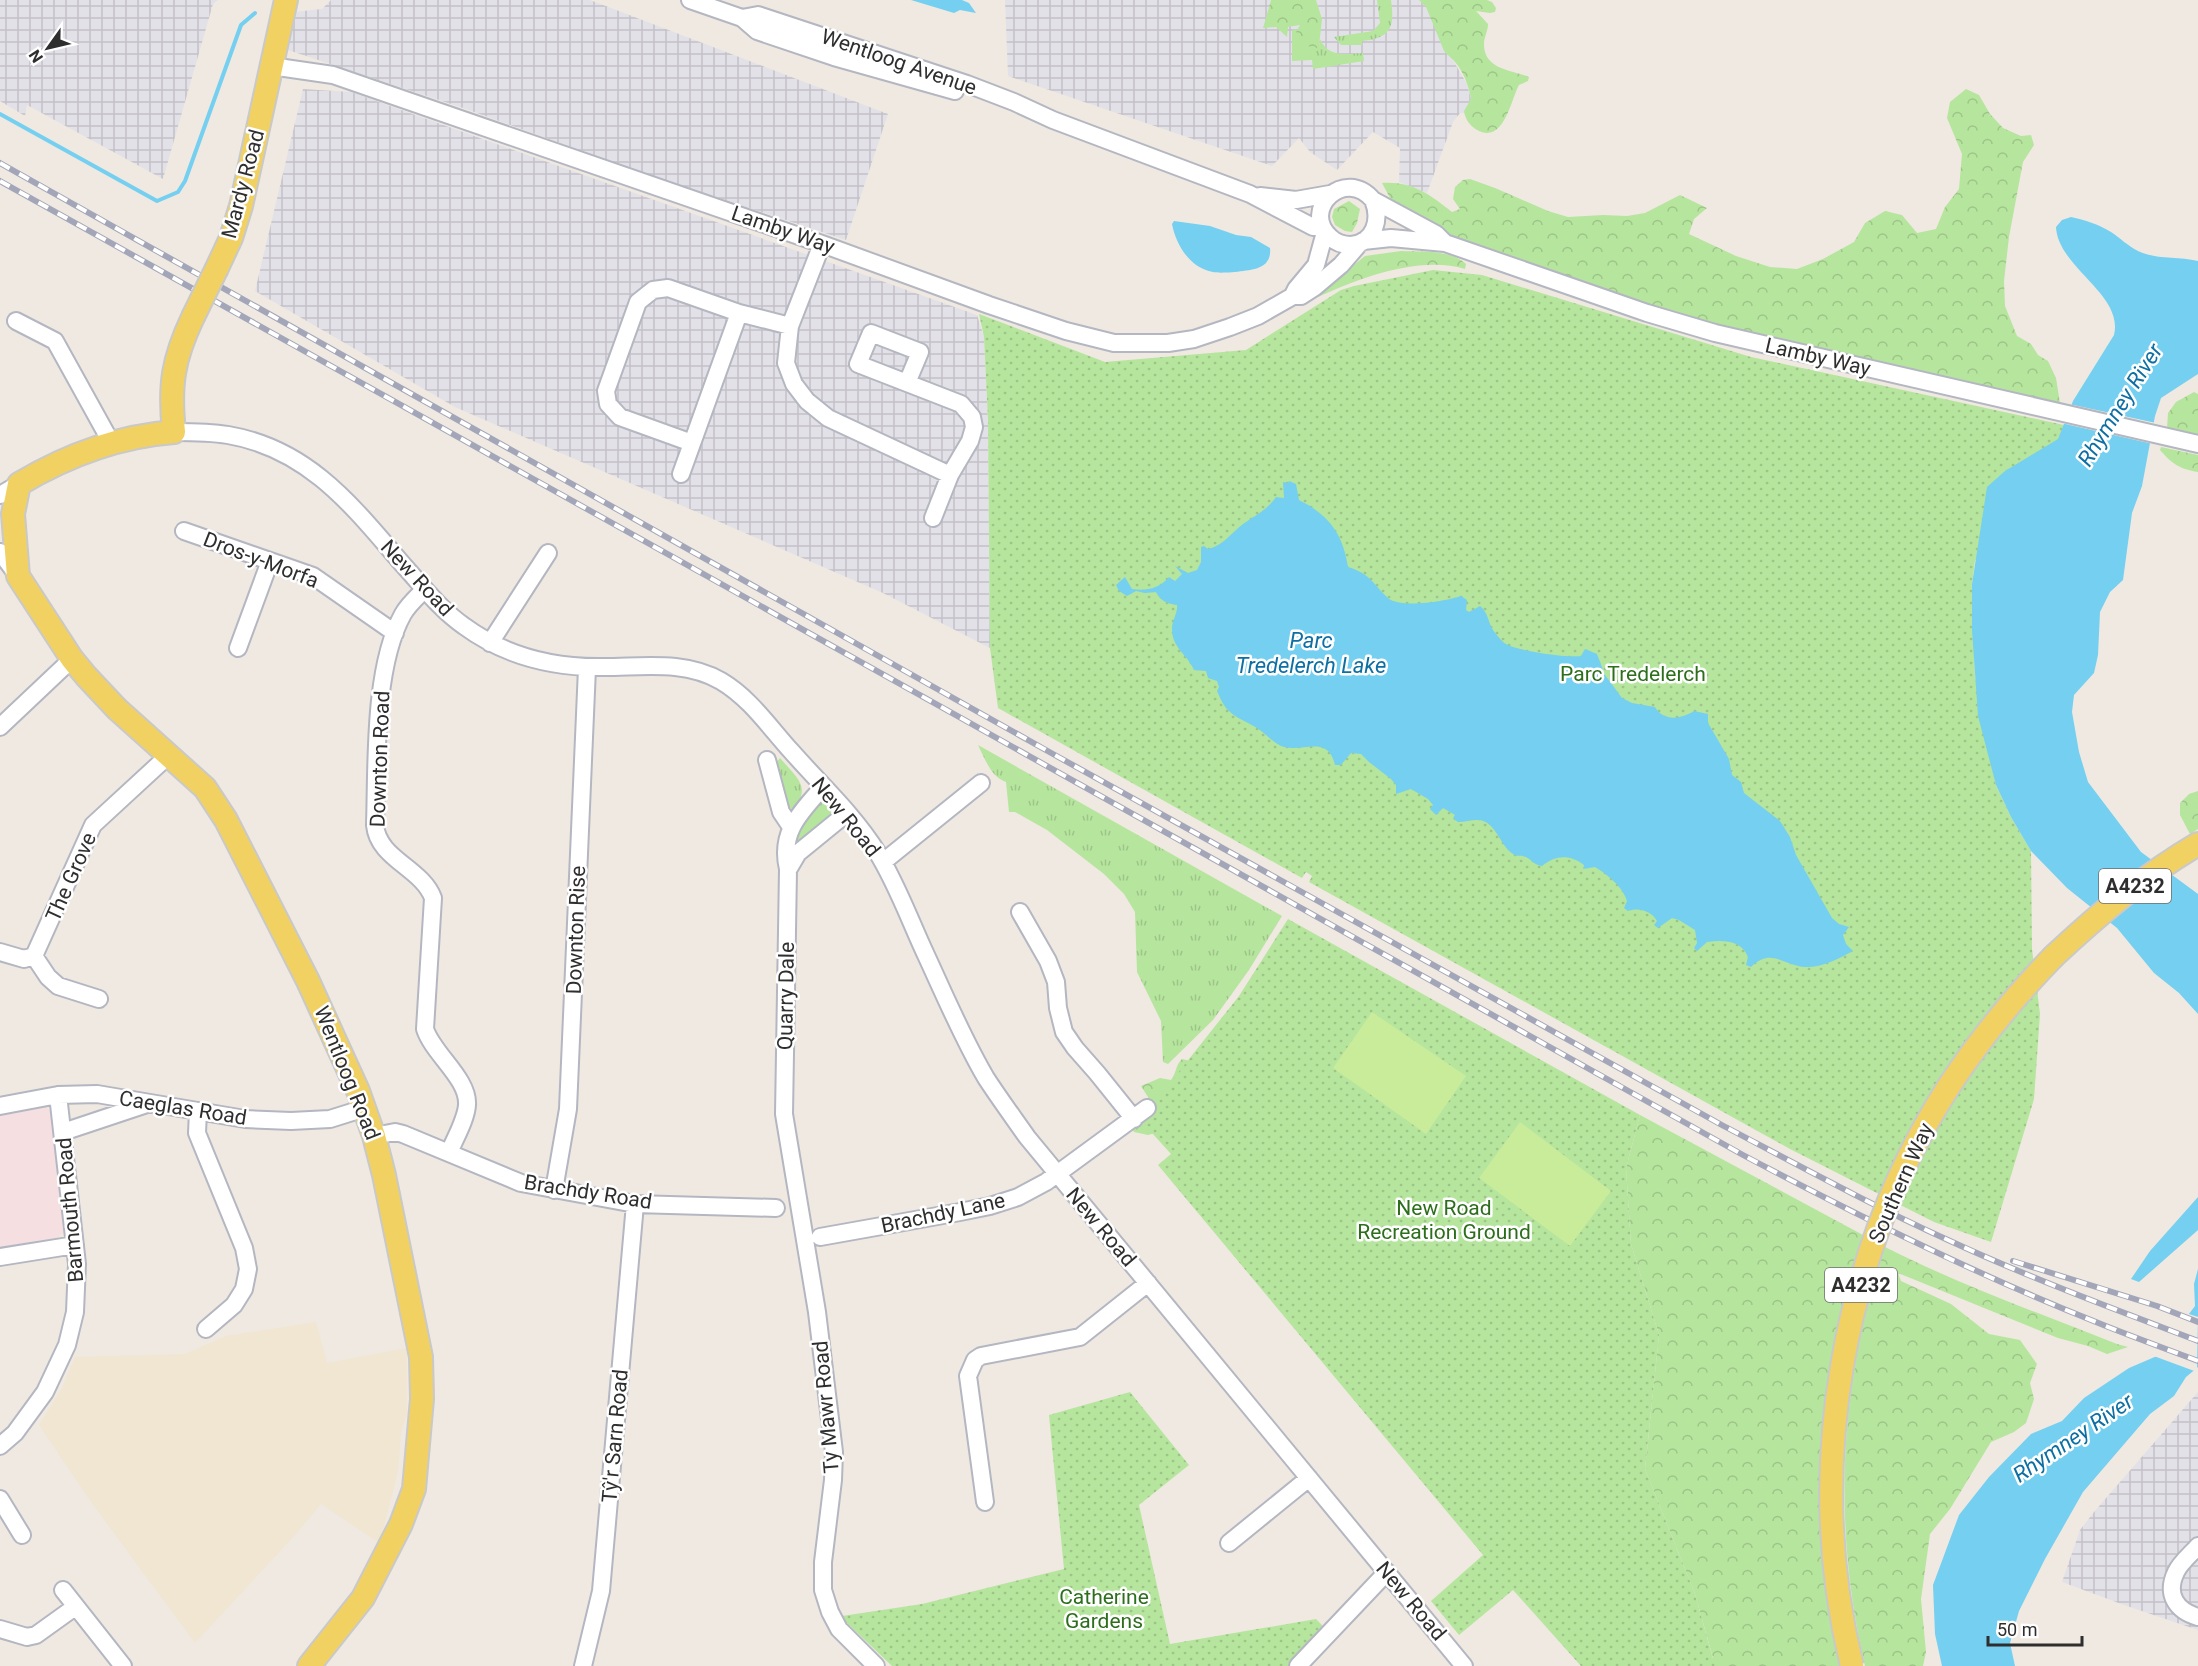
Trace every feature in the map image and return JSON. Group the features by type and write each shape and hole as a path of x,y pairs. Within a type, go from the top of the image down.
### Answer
{"main road":[{"name":"Mardy Road","path":"174,432 172,399 174,370 179,349 231,238 241,206 286,0"},
{"name":"New Road","path":"18,576 10,490 72,458 148,434 174,432"},
{"name":"Wentloog Road","path":"18,576 72,659 117,709 205,788 238,840 308,981 365,1108 374,1136 396,1230 421,1357 422,1391 415,1482 410,1503 401,1524 368,1590 350,1617 309,1666"},
{"name":"Southern Way","path":"1852,1666 1834,1554 1833,1442 1843,1359 1855,1303 1870,1252 1893,1192 1911,1154 1948,1088 1980,1041 2013,999 2095,918 2146,878 2198,843"}],"street":[{"name":"Wentloog Avenue","path":"690,0 742,18 757,31 834,57 1053,120 1250,194 1324,230"},
{"name":"Lamby Way","path":"271,66 333,75 822,244 989,305 1066,331 1114,343 1149,345 1194,339 1230,327 1258,316 1293,296 1301,296 1328,277 1362,242 1391,237 1445,243 1637,309 1715,333 2198,444"},
{"path":"1346,188 1356,188 1365,192 1373,200 1378,218 1374,230 1362,242 1342,244 1332,240 1324,230 1320,215 1324,202 1330,194 1346,188"},
{"name":"Wentloog Avenue","path":"1250,194 1296,200 1330,194"},
{"name":"Lamby Way","path":"1373,200 1436,234 1445,243"},
{"name":"Lamby Way","path":"1293,296 1316,265 1324,230"},
{"path":"822,244 790,326 786,363 794,384 807,401 828,418 950,475"},
{"path":"692,443 620,417 609,404 606,391 638,302 653,290 668,288 739,313 790,326"},
{"path":"681,474 739,313"},
{"path":"16,321 55,341 112,444"},
{"path":"907,383 961,404 972,417 975,427 970,441 950,475 933,518"},
{"name":"New Road","path":"174,432 218,433 247,439 280,451 308,467 333,486 424,590 455,620 490,643 513,653 547,663 587,668 678,667 700,672 732,688 757,711 847,813 883,862 986,1078 1021,1128 1464,1666"},
{"name":"Dros-y-Morfa","path":"184,531 322,580 395,633"},
{"name":"Wentloog Road","path":"0,552 18,576"},
{"path":"490,643 548,553"},
{"path":"238,648 270,561"},
{"name":"Downton Road","path":"424,590 405,611 395,633 386,666 381,697 376,834 384,846 427,886 433,898 425,1029 462,1085 467,1103 449,1153"},
{"path":"0,727 72,659"},
{"name":"Downton Rise","path":"554,1190 568,1109 587,668"},
{"name":"The Grove","path":"34,956 93,825 169,755"},
{"path":"766,760 781,812 791,827 823,787"},
{"path":"883,862 981,783"},
{"path":"788,870 798,853 847,813"},
{"name":"Quarry Dale","path":"791,827 787,848 784,1114 798,1203"},
{"path":"1020,912 1048,961 1056,982 1058,1008 1064,1032 1134,1119"},
{"path":"0,952 24,959 34,956 53,983 99,999"},
{"name":"Caeglas Road","path":"0,1106 58,1095 97,1094 245,1119 291,1121 330,1119 365,1108"},
{"name":"Barmouth Road","path":"0,1446 15,1433 36,1406 54,1376 67,1345 75,1312 77,1295 75,1245 58,1095"},
{"path":"63,1132 151,1103"},
{"name":"Brachdy Lane","path":"820,1237 990,1206 1032,1190 1147,1108"},
{"path":"198,1111 197,1133 244,1248 248,1269 240,1297 226,1313 206,1329"},
{"name":"Brachdy Road","path":"374,1136 395,1132 403,1134 508,1178 554,1190 635,1204 776,1208"},
{"name":"Ty Mawr Road","path":"798,1203 817,1312 834,1452 823,1562 823,1590 830,1612 839,1629 876,1666"},
{"name":"Tŷ'r Sarn Road","path":"583,1666 601,1591 635,1204"},
{"path":"0,1257 75,1245"},
{"path":"985,1502 968,1376 975,1360 989,1354 1080,1337 1148,1283"},
{"path":"1229,1543 1309,1478"},
{"path":"0,1499 22,1535"},
{"path":"2198,1546 2176,1571 2173,1597 2182,1611 2198,1617"},
{"path":"1298,1666 1387,1572"},
{"path":"63,1590 123,1666"},
{"path":"0,1629 27,1637 36,1635 75,1607"}],"shaded area":[{"path":"0,0 218,0 213,4 163,179 27,105 25,116 0,101"},
{"path":"331,0 590,0 888,114 846,240 652,176 463,108 288,50 294,12 322,9"},
{"path":"1005,0 1423,0 1443,43 1467,84 1471,99 1466,113 1460,113 1453,122 1427,193 1399,182 1400,148 1373,132 1337,170 1310,152 1299,138 1272,166 1008,76"},
{"path":"303,89 351,92 977,315 984,337 988,420 990,648 883,593 455,407 255,291"},
{"path":"46,1107 52,1114 66,1231 56,1238 0,1247 0,1116"},
{"path":"316,1322 327,1363 407,1348 407,1414 401,1432 398,1472 383,1530 378,1542 321,1504 195,1643 91,1502 39,1425 62,1388 75,1357 185,1354 226,1336"},
{"path":"2198,1392 2198,1630 2062,1582 2080,1530"}],"green space":[{"path":"1271,0 1316,0 1322,19 1319,46 1315,49 1298,41 1296,32 1300,25 1288,27 1287,37 1276,27 1263,28"},
{"path":"1377,0 1391,0 1392,17 1389,30 1379,37 1362,41 1362,45 1341,45 1334,37 1373,31 1380,23"},
{"path":"1419,0 1487,0 1492,2 1496,8 1495,12 1490,13 1476,11 1488,24 1484,41 1488,59 1493,64 1529,77 1528,81 1519,85 1505,118 1494,131 1486,133 1477,130 1467,119 1464,111 1471,99 1465,79 1454,60 1444,51 1426,7"},
{"path":"1297,29 1296,32 1319,46 1320,39 1323,45 1338,54 1363,53 1364,61 1313,69 1312,60 1292,61 1292,30"},
{"path":"1966,89 1979,95 1990,114 2003,128 2021,136 2031,135 2034,145 2023,162 2009,237 2004,281 2005,306 2017,336 2031,344 2038,355 2048,361 2056,378 2060,403 2053,404 1749,335 1667,312 1471,246 1430,225 1390,198 1382,183 1402,184 1420,190 1452,212 1460,209 1453,199 1455,187 1463,180 1470,179 1568,217 1627,216 1645,213 1680,195 1707,208 1694,219 1689,234 1736,256 1770,267 1797,269 1823,259 1854,242 1865,223 1885,211 1902,215 1917,233 1936,229 1945,207 1959,189 1962,154 1947,118 1950,102"},
{"path":"1349,201 1360,209 1352,232 1335,225 1332,217 1334,209"},
{"path":"1401,251 1435,252 1452,256 1466,264 1465,269 1447,265 1410,267 1371,276 1318,297 1315,296 1365,256"},
{"name":"Parc Tredelerch","path":"1433,270 1482,275 1751,357 2064,425 2059,439 2036,453 1975,561 1972,584 1975,676 1996,785 2031,851 2032,949 2040,1014 2034,1099 1991,1242 1934,1222 1790,1149 1309,882 1312,876 1306,872 1302,878 998,708 990,648 988,420 984,337 979,314 1105,362 1246,350 1341,290"},
{"path":"2194,392 2198,394 2198,436 2167,429 2168,413 2176,402"},
{"path":"2161,447 2198,455 2198,472 2173,462 2160,450"},
{"path":"978,745 1282,916 1249,970 1213,1020 1168,1064 1163,1062 1161,1021 1137,972 1135,912 1124,894 1104,874 1047,830 1015,812 1009,812 1006,782 992,772"},
{"path":"780,758 796,776 802,788 799,801 793,809 786,807 774,765"},
{"path":"2198,791 2198,829 2190,834 2180,815 2180,803 2189,794"},
{"path":"823,802 833,814 800,842 793,840 798,825"},
{"name":"New Road Recreation Ground","path":"1288,919 1640,1115 1626,1168 1631,1244 1659,1335 1645,1469 1695,1594 1715,1666 1581,1666 1513,1590 1459,1635 1431,1601 1483,1555 1158,1165 1171,1154 1143,1123 1146,1120 1143,1117 1239,996"},
{"path":"1372,1012 1466,1076 1426,1134 1333,1068"},
{"path":"1182,1059 1191,1061 1155,1133 1148,1135 1134,1132 1132,1128 1148,1104 1148,1097 1141,1086 1160,1078 1171,1080"},
{"path":"1640,1115 1863,1235 1835,1343 1822,1449 1823,1556 1829,1610 1839,1666 1672,1666 1713,1658 1695,1594 1645,1469 1659,1335 1631,1244 1626,1168"},
{"path":"1520,1122 1611,1191 1570,1246 1479,1178"},
{"path":"1885,1247 1971,1286 2128,1347 2107,1354 2058,1338 1898,1273 1901,1281 1951,1304 1989,1334 2020,1340 2037,1364 2030,1383 2034,1399 2026,1423 2014,1432 1991,1442 1950,1509 1930,1534 1921,1599 1926,1652 1923,1666 1865,1666 1854,1614 1848,1561 1845,1455 1850,1402 1858,1350"},
{"name":"Catherine Gardens","path":"1130,1392 1189,1465 1139,1505 1170,1644 1316,1619 1323,1626 1295,1656 1290,1664 1293,1666 892,1666 847,1623 842,1616 922,1604 1064,1569 1049,1415"}],"water":[{"path":"911,0 962,0 969,3 976,13 960,10 954,13"},
{"name":"Rhymney River","path":"2071,217 2111,232 2145,254 2198,261 2198,374 2161,398 2155,416 2142,486 2132,513 2123,580 2110,592 2100,612 2098,655 2094,673 2074,695 2072,712 2079,752 2088,782 2141,852 2198,894 2198,1014 2179,993 2154,973 2117,928 2067,888 2031,851 1996,785 1978,716 1972,630 1972,584 1987,487 2005,471 2058,439 2073,401 2114,335 2114,320 2109,307 2059,242 2056,227 2062,220"},
{"path":"1174,221 1210,226 1236,235 1251,237 1270,248 1270,254 1265,264 1244,271 1217,273 1205,270 1197,266 1185,254 1174,232 1172,224"},
{"name":"Parc Tredelerch Lake","path":"1289,481 1296,484 1299,500 1319,512 1333,527 1346,555 1348,567 1367,576 1388,598 1413,604 1461,596 1467,600 1466,610 1469,612 1480,606 1483,608 1493,630 1501,640 1512,647 1566,656 1581,656 1585,649 1597,654 1605,675 1622,698 1632,703 1655,707 1663,715 1673,718 1694,711 1708,714 1708,723 1729,759 1732,775 1741,782 1744,793 1780,821 1790,837 1796,855 1832,918 1839,924 1849,927 1843,935 1846,944 1853,951 1817,966 1804,967 1770,958 1758,961 1751,967 1746,965 1748,957 1745,951 1731,942 1707,942 1697,951 1694,948 1697,943 1695,930 1672,918 1658,928 1654,925 1657,921 1648,912 1636,909 1628,911 1624,908 1627,901 1622,891 1609,877 1595,867 1583,869 1584,865 1579,861 1563,857 1542,866 1537,865 1526,857 1513,854 1508,850 1493,828 1483,821 1458,822 1453,818 1455,815 1443,808 1436,815 1430,809 1433,805 1428,799 1411,789 1396,794 1396,785 1391,779 1361,754 1351,753 1341,765 1335,765 1332,756 1321,747 1281,746 1257,728 1232,714 1225,707 1217,691 1219,687 1217,681 1208,678 1206,671 1194,670 1174,641 1172,629 1177,605 1160,598 1156,592 1136,591 1127,596 1119,591 1116,585 1125,577 1132,589 1142,590 1157,587 1169,577 1175,581 1182,574 1175,566 1188,573 1197,570 1201,562 1201,547 1208,549 1219,545 1265,509 1276,497 1284,498 1283,482 1288,483"},
{"path":"2198,1197 2198,1230 2139,1282 2131,1279 2150,1251"},
{"name":"Rhymney River","path":"2198,1269 2198,1367 2186,1377 2174,1396 2150,1414 2083,1492 2019,1611 2010,1643 2015,1666 1942,1666 1935,1634 1933,1585 1959,1515 1989,1477 2031,1434 2062,1421 2084,1398 2129,1368 2157,1356 2195,1306 2194,1284"}],"pier":[{"path":"2069,404 2156,423 2153,444 2061,423"},
{"path":"2186,1313 2198,1317 2197,1372 2151,1355 2155,1354"}],"waterway":[{"path":"0,114 157,201 178,192 185,181 241,25 255,13"}],"railway":[{"path":"0,163 1053,754 1720,1124 1919,1227 2041,1280 2198,1341"},
{"path":"0,181 1743,1155 1961,1264 2051,1304 2198,1361"},
{"path":"2013,1261 2157,1306 2198,1322"}]}
